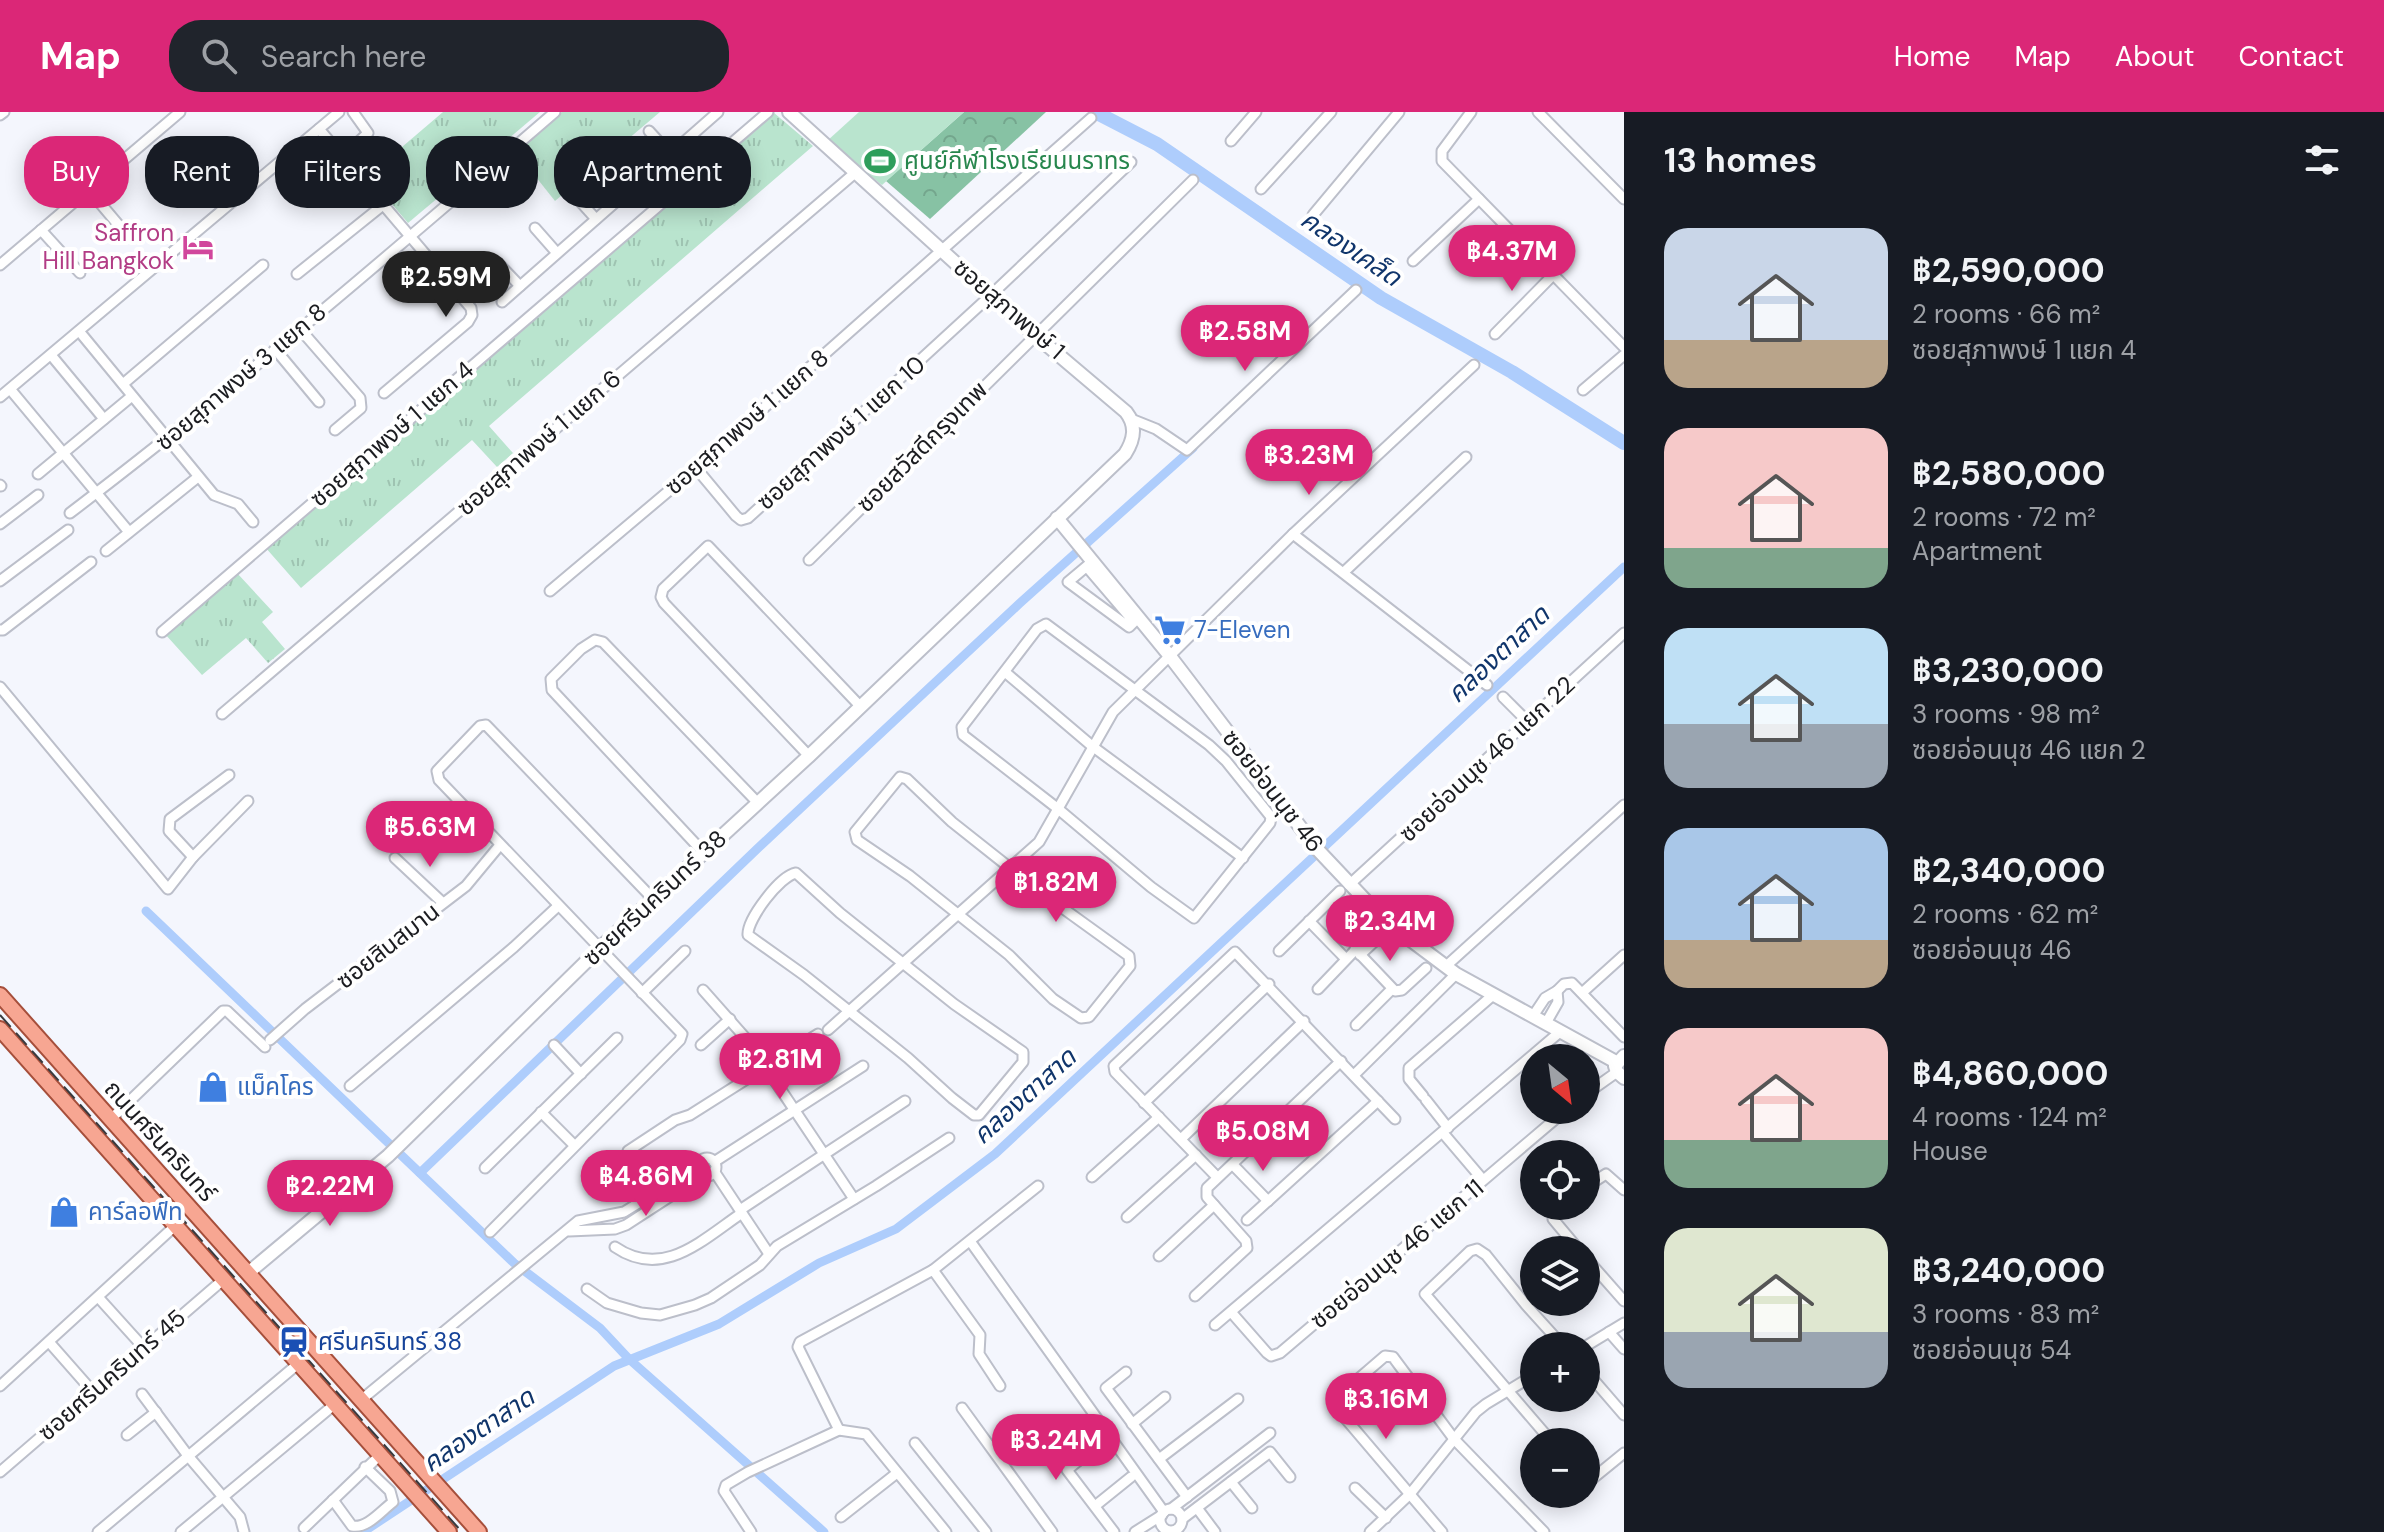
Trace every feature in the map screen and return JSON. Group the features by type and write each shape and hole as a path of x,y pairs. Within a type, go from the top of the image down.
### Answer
{"main road":[{"name":"ถนนศรีนครินทร์","path":"0,995 479,1532"},
{"name":"ถนนศรีนครินทร์","path":"0,1029 449,1532"}],"street":[{"path":"129,156 180,112"},
{"path":"0,397 339,112"},
{"path":"353,112 368,133 365,136"},
{"name":"ซอยสุภาพงษ์ 3 แยก 8","path":"70,513 167,439 555,112"},
{"path":"691,136 718,112"},
{"name":"ซอยสุภาพงษ์ 1 แยก 4","path":"162,632 768,112"},
{"name":"ซอยสุภาพงษ์ 1","path":"789,112 1131,419"},
{"path":"1231,141 1256,112"},
{"path":"1261,189 1331,112"},
{"path":"1313,215 1399,112"},
{"path":"1471,112 1441,155 1445,164 1624,347"},
{"path":"1538,112 1624,199"},
{"name":"ซอยสุภาพงษ์ 1 แยก 8","path":"550,591 696,468 1091,118"},
{"path":"319,129 325,136"},
{"path":"649,131 654,136"},
{"name":"ซอยสุภาพงษ์ 1 แยก 10","path":"696,468 738,518 748,518 1131,162"},
{"name":"ซอยสุภาพงษ์ 1 แยก 6","path":"222,714 856,172"},
{"name":"ซอยสวัสดีกรุงเทพ","path":"809,560 1193,180"},
{"path":"1413,261 1479,199"},
{"path":"0,265 67,208"},
{"path":"104,208 127,235"},
{"path":"297,274 379,208"},
{"path":"384,393 468,322 472,315 471,308 386,208"},
{"path":"586,208 596,219"},
{"path":"502,302 608,208"},
{"path":"535,228 557,253"},
{"path":"41,230 80,273"},
{"path":"498,263 520,286"},
{"path":"123,384 263,265"},
{"path":"1495,334 1553,275"},
{"path":"1131,419 1156,429 1187,450 1356,290"},
{"path":"300,329 360,398 361,408 335,430"},
{"path":"79,331 214,495 238,504 253,522"},
{"path":"275,349 319,402"},
{"path":"51,355 104,419"},
{"path":"1583,390 1624,355"},
{"path":"628,1151 823,1032 850,1012 1011,868 1044,835 1113,712 1293,534 1474,365"},
{"path":"10,389 129,532"},
{"path":"38,474 132,396"},
{"path":"1057,518 1125,454 1134,433 1131,419"},
{"path":"1344,572 1466,457"},
{"path":"106,551 198,477"},
{"path":"0,524 38,495"},
{"name":"ซอยอ่อนนุช 46","path":"1057,518 1089,561 1169,655 1345,888 1450,970 1620,1067"},
{"name":"ซอยศรีนครินทร์ 38","path":"248,1273 400,1145 599,949 809,756 1057,518"},
{"path":"0,581 68,530"},
{"path":"1293,534 1487,685"},
{"path":"809,756 661,597 663,589 708,546 860,706"},
{"path":"1089,561 1134,622 1129,627 1068,582 1089,561"},
{"path":"0,630 91,562"},
{"path":"1046,624 1137,689 1226,761 1271,820 1197,916 1192,918 963,735 962,727 1037,629 1046,624"},
{"name":"ซอยอ่อนนุช 46 แยก 22","path":"1279,951 1624,633"},
{"path":"704,853 552,690 551,679 570,660 590,642 603,642 758,803"},
{"path":"1005,672 1092,746 1243,858"},
{"path":"0,687 168,889 193,857 248,801"},
{"path":"1503,697 1528,722"},
{"path":"490,1232 682,1037 680,1031 437,777 437,771 480,726 489,727 654,900"},
{"path":"193,857 169,831 170,819 229,775"},
{"path":"896,778 907,779 945,816 1011,868 1125,952 1131,960 1130,966 1089,1017 1081,1018 1053,999 1017,962 910,876 868,850 854,836 896,778"},
{"path":"1354,1075 1450,970 1624,805"},
{"name":"ซอยสินสมาน","path":"111,1119 223,1011 268,1043 280,1030 472,879 500,845"},
{"path":"395,858 443,903"},
{"path":"796,873 840,913 904,963 954,1004 1023,1052 1023,1062 977,1116 804,975 748,935 750,923 787,875 796,873"},
{"path":"350,1086 558,906"},
{"path":"1309,921 1346,959"},
{"path":"1318,989 1387,923"},
{"path":"642,993 685,951"},
{"path":"1217,1177 1115,1072 1114,1066 1235,952 1269,984 1395,1119"},
{"path":"1358,952 1392,989 1402,990 1426,968"},
{"path":"1583,992 1624,955"},
{"path":"1533,1016 1545,998 1569,982 1583,992 1624,1037"},
{"path":"1144,1103 1269,984"},
{"path":"1356,1025 1392,989"},
{"path":"703,990 730,1019 765,1066 854,1199"},
{"path":"1546,1023 1558,1002 1557,991"},
{"path":"1483,1180 1409,1079 1409,1068 1493,995"},
{"path":"701,1045 730,1019"},
{"path":"1181,1139 1304,1021"},
{"path":"1215,1325 1561,1031"},
{"path":"485,1168 617,1038"},
{"path":"554,1045 581,1074"},
{"path":"1195,1296 1247,1248 1246,1241 1205,1191 1341,1061"},
{"path":"700,1170 710,1175 714,1166 863,1066"},
{"path":"1600,1082 1620,1067"},
{"path":"615,1247 636,1259 662,1259 698,1242 905,1101"},
{"path":"1247,1220 1378,1101"},
{"path":"541,1112 574,1145"},
{"path":"1092,1177 1159,1117"},
{"name":"ซอยอ่อนนุช 46 แยก 11","path":"1231,1312 1267,1353 1275,1356 1549,1124"},
{"path":"587,1289 621,1309 660,1315 711,1298 760,1265 777,1246 949,1138"},
{"path":"1127,1217 1196,1155"},
{"path":"361,1400 584,1218 624,1212 700,1170 705,1158 714,1166 769,1254"},
{"path":"1235,1167 1268,1201"},
{"path":"1600,1176 1606,1174 1624,1190"},
{"path":"363,1177 378,1194"},
{"path":"839,1430 798,1347 800,1342 933,1270 1038,1186"},
{"path":"1159,1256 1214,1205"},
{"path":"1554,1220 1567,1236"},
{"path":"0,1386 176,1225"},
{"path":"970,1241 1166,1512"},
{"path":"1539,1428 1425,1294 1470,1251 1482,1250 1551,1332"},
{"path":"933,1270 980,1335 979,1354 1000,1386"},
{"path":"1600,1274 1624,1301"},
{"name":"ซอยศรีนครินทร์ 45","path":"0,1472 224,1279"},
{"path":"98,1297 144,1348"},
{"path":"1600,1337 1624,1323"},
{"path":"1609,1332 1624,1349"},
{"path":"49,1342 93,1392"},
{"path":"1442,1532 1334,1405 1335,1399 1390,1355 1454,1439 1544,1532"},
{"path":"98,1532 299,1363"},
{"path":"1126,1372 1106,1388 1187,1497"},
{"path":"1370,1532 1410,1494 1476,1412 1520,1383"},
{"path":"1600,1387 1624,1415"},
{"path":"142,1394 189,1457 240,1517 244,1532"},
{"path":"1132,1424 1165,1397"},
{"path":"1159,1459 1238,1399"},
{"path":"181,1532 335,1404"},
{"path":"962,1408 1052,1532"},
{"path":"127,1435 156,1412"},
{"path":"751,1532 724,1491 726,1485 839,1430 866,1434 946,1532"},
{"path":"1135,1532 1187,1497 1270,1433"},
{"path":"1103,1441 1067,1470 1114,1532"},
{"path":"915,1443 986,1532"},
{"path":"1166,1512 1161,1524 1165,1529 1171,1531 1181,1527 1197,1508 1270,1452 1290,1477"},
{"path":"1600,1473 1624,1453"},
{"path":"304,1528 380,1455"},
{"path":"333,1500 352,1526 357,1528 364,1526 393,1502 390,1491 365,1467"},
{"path":"841,1517 897,1473"},
{"path":"1095,1506 1131,1477"},
{"path":"1231,1482 1252,1508"},
{"path":"1355,1488 1386,1518"},
{"path":"1197,1508 1215,1532"},
{"path":"1166,1512 1178,1512 1181,1527"}],"green space":[{"path":"443,112 540,112 511,136 426,136 426,208 408,223 395,208 410,208 410,140"},
{"path":"562,112 660,112 632,136 554,136 554,200 538,180 538,136 534,136"},
{"path":"773,112 813,146 751,200 751,136 745,136"},
{"name":"ศูนย์กีฬาโรงเรียนนราทร","path":"859,112 964,112 882,185 827,141"},
{"path":"964,112 1046,112 930,219 886,181"},
{"path":"661,208 741,208 489,426 513,453 497,467 472,440 301,588 265,547"},
{"path":"237,573 273,612 262,622 285,649 268,663 246,638 202,675 165,634"}],"waterway":[{"name":"คลองเคล็ด","path":"1095,112 1157,144 1381,298 1512,372 1624,443"},
{"path":"420,1173 757,849 1020,603 1193,448"},
{"name":"คลองตาสาด","path":"363,1532 614,1366 719,1324 819,1263 896,1229 995,1154 1624,567"},
{"path":"146,911 514,1263 600,1328 629,1359 824,1532"}],"railway":[{"path":"0,1015 462,1532"}],"place":[{"name":"ศูนย์กีฬาโรงเรียนนราทร","path":"880,161"},
{"name":"Saffron Hill Bangkok","path":"198,247"},
{"name":"7-Eleven","path":"1170,630"},
{"name":"แม็คโคร","path":"213,1087"},
{"name":"คาร์ลอฟ์ท","path":"64,1212"},
{"name":"ศรีนครินทร์ 38","path":"294,1342"}]}
